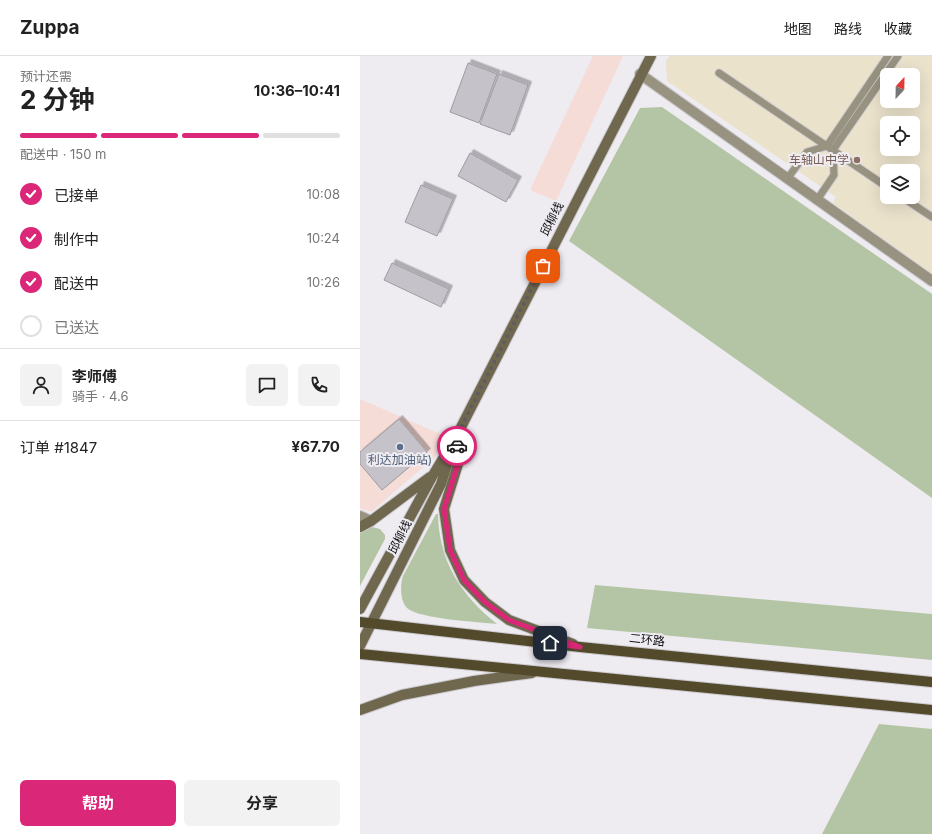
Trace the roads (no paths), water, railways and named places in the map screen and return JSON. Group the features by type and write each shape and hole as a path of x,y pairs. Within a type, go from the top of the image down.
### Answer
{"main road":[{"name":"邱柳线","path":"360,609 433,474 456,437 640,74 651,56"},
{"name":"邱柳线","path":"360,646 441,484 456,437"},
{"path":"456,437 458,464 444,509 450,550 464,580 485,602 509,620 580,647"},
{"path":"360,528 372,521 433,474"},
{"name":"二环路","path":"360,622 580,647 932,682"},
{"path":"360,654 932,710"},
{"path":"360,710 402,695 474,681 535,672"}],"street":[{"path":"640,74 932,281"},
{"path":"360,516 372,521"}],"lane":[{"path":"788,179 807,152 827,146 888,56"},
{"path":"817,200 834,175 833,150 898,56"},
{"path":"719,72 880,182"},
{"path":"912,204 932,218"}],"place":[{"name":"车轴山中学","path":"857,160"},
{"name":"利达加油站)","path":"400,447"}]}
